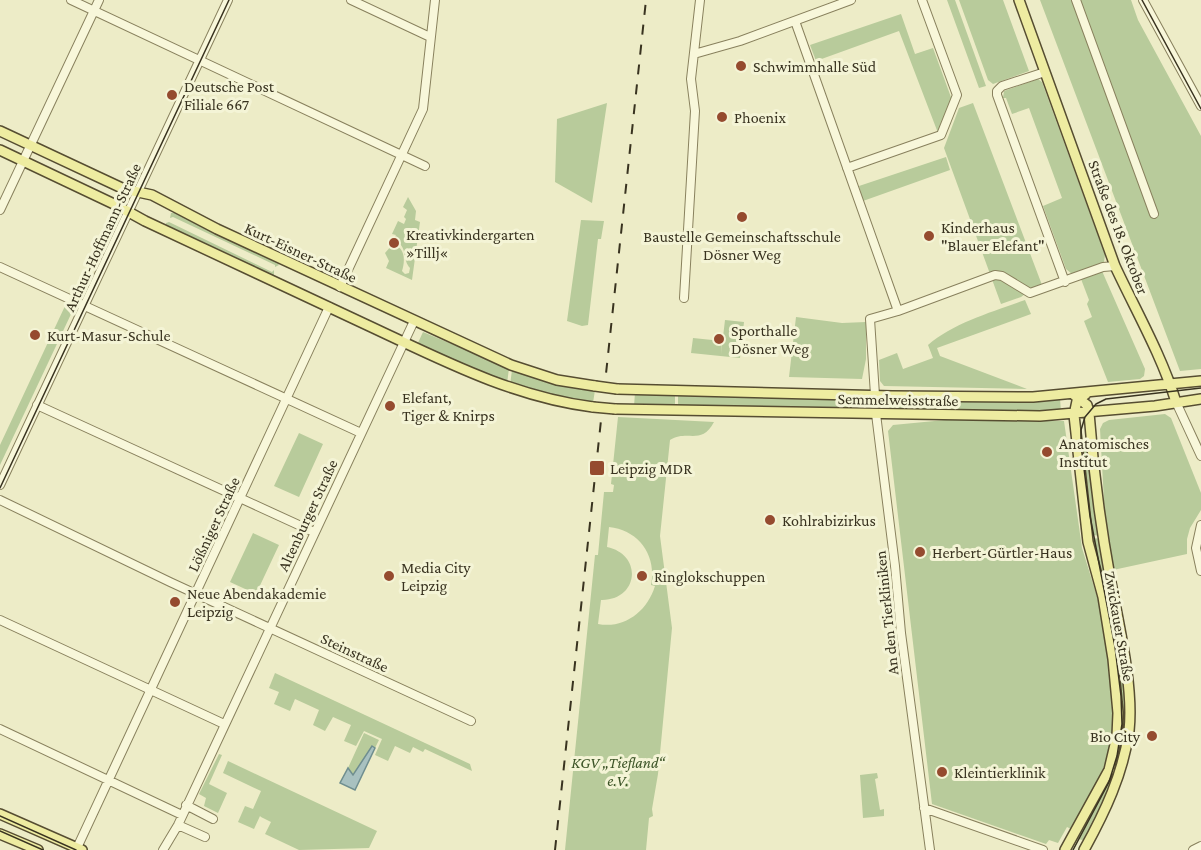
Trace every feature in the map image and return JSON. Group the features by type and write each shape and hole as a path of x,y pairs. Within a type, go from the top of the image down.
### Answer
{"main road":[{"name":"Straße des 18. Oktober","path":"1019,0 1115,266 1131,302 1144,323 1176,402"},
{"name":"Kurt-Eisner-Straße","path":"0,131 124,189 152,195 217,229 523,369 557,380 595,386"},
{"path":"0,150 403,342"},
{"name":"Semmelweisstraße","path":"403,342 509,388 544,398 615,409 1040,416 1089,413 1201,399"},
{"path":"1076,396 1091,392 1201,381"},
{"name":"Semmelweisstraße","path":"595,386 617,389 875,395 1076,396"},
{"path":"875,395 876,414"},
{"name":"Zwickauer Straße","path":"1076,396 1087,405 1089,413 1097,500 1118,614 1130,712 1121,770 1084,850"},
{"name":"Zwickauer Straße","path":"1065,850 1109,770 1117,736 1118,713 1104,605 1088,542 1074,414 1076,396"},
{"path":"0,814 78,849"},
{"path":"0,834 38,850"}],"street":[{"path":"70,0 425,166"},
{"path":"0,210 99,0"},
{"name":"Arthur-Hoffmann-Straße","path":"0,485 228,0"},
{"path":"351,0 430,37"},
{"path":"340,286 423,109 435,0"},
{"path":"684,297 695,111 691,80 700,0"},
{"path":"694,54 713,50 851,0"},
{"path":"847,168 941,135 957,95 922,0"},
{"path":"1076,0 1154,214"},
{"path":"1143,0 1201,106"},
{"path":"795,21 898,311"},
{"path":"1045,72 1002,86 997,91 997,95 1065,282"},
{"name":"Semmelweisstraße","path":"875,395 870,319 995,275 1002,276 1030,293 1103,267 1115,266"},
{"path":"0,267 361,433"},
{"name":"Lößniger Straße","path":"78,849 329,307"},
{"name":"Altenburger Straße","path":"163,850 182,816 414,321"},
{"name":"Straße des 18. Oktober","path":"1176,402 1201,456"},
{"path":"37,405 314,532"},
{"name":"An den Tierkliniken","path":"876,414 903,648 930,850"},
{"name":"Steinstraße","path":"0,500 471,721"},
{"path":"1201,525 1196,548 1201,572"},
{"path":"0,620 224,724"},
{"path":"0,729 182,816"},
{"path":"186,805 213,819"},
{"path":"924,808 1043,850"},
{"path":"177,825 205,837"},
{"path":"1193,850 1201,846"}],"green space":[{"path":"947,0 955,0 986,86 979,88"},
{"path":"959,0 1003,0 1029,71 993,84 988,80"},
{"path":"1040,0 1131,0 1138,20 1201,136 1201,369 1180,371"},
{"path":"901,14 915,54 933,48 952,100 938,133 899,31 816,61 810,45"},
{"path":"1038,79 1042,82 1105,255 1104,262 1072,274 1066,269 1043,206 1062,198 1029,108 1012,114 1006,98 1003,98 1004,91"},
{"path":"607,103 592,203 555,182 557,119"},
{"path":"973,103 1042,285 1033,288 1021,297 1001,304 944,148 959,108"},
{"path":"946,157 950,170 863,201 859,186"},
{"path":"408,197 416,211 415,220 420,222 412,280 386,268 389,261 385,253 392,245 400,248 404,259 402,271 405,274 409,273 410,268 401,246 399,243 391,243 396,235 392,234 398,221 404,224 406,219 404,217 407,210 403,207"},
{"path":"171,213 276,260 279,265 275,267 173,217 170,218"},
{"path":"581,220 604,221 601,239 598,239 588,325 582,326 567,321"},
{"path":"169,222 272,272 274,270 274,276 165,227"},
{"path":"1102,271 1145,369 1144,376 1140,379 1108,382 1084,321 1092,317 1087,304 1089,300 1081,279"},
{"path":"1025,300 1031,314 937,348 940,356 1027,389 884,386 880,381 879,360 897,353 903,369 933,358 928,345 949,330"},
{"path":"65,306 72,312 0,465 0,445"},
{"path":"796,317 842,323 866,322 866,359 862,379 789,377"},
{"path":"725,320 744,322 740,358 691,353 693,338 722,341 721,354"},
{"path":"423,332 509,368 507,384 417,345"},
{"path":"512,370 595,390 593,403 575,401 510,385"},
{"path":"635,393 675,395 675,407 634,406"},
{"path":"678,395 861,398 861,410 678,407"},
{"path":"1060,398 1061,412 889,410 889,401"},
{"path":"1165,414 1171,418 1201,493 1201,510 1190,528 1187,554 1113,570 1106,536 1100,429 1103,423 1109,420"},
{"name":"KGV „Tiefland“ e.V.","path":"618,417 714,422 704,433 670,440 660,536 672,628 658,774 652,809 653,816 649,818 646,850 565,850 595,555 598,555 604,492 613,492 614,485 611,484","holes":["609,527 629,533 644,546 651,564 651,585 655,586 646,604 633,617 617,624 598,624 601,600 623,593 632,577 627,559 619,552 607,547"]},
{"path":"945,420 1064,421 1082,548 1103,616 1114,694 1114,736 1105,771 1071,829 1067,827 1058,843 1049,840 1046,844 932,804 888,431 893,425"},
{"path":"1086,427 1098,536 1091,534 1080,450 1086,449"},
{"path":"299,433 323,444 299,497 274,486"},
{"path":"253,533 279,545 256,594 230,582"},
{"path":"1093,538 1101,539 1112,595 1122,654 1125,713 1118,769 1109,795 1088,836 1085,837 1086,841 1075,838 1100,793 1120,718 1091,544"},
{"path":"275,673 470,764 472,771 425,749 423,752 413,747 410,753 395,746 388,761 375,755 382,739 364,731 356,746 344,741 351,725 333,717 325,731 313,725 319,710 295,699 290,711 274,704 279,692 269,688"},
{"path":"364,733 379,740 353,775 348,768"},
{"path":"219,754 222,755 209,784 227,793 218,813 204,806 206,798 199,794"},
{"path":"228,761 377,831 369,848 299,850 265,834 271,822 260,816 254,829 238,822 245,806 253,809 261,791 223,773"},
{"path":"877,773 878,778 875,779 880,810 884,809 884,816 863,818 860,775"}],"water":[{"path":"372,746 375,748 355,790 340,783 348,768 353,775"}],"tram line":[{"path":"0,488 229,0"},
{"path":"1142,0 1201,109"},
{"path":"1073,850 1109,782 1117,756 1122,724 1115,647 1090,516 1081,430 1085,417 1096,404 1106,399 1201,388"},
{"path":"0,816 76,850"},
{"path":"0,831 43,850"}],"railway":[{"path":"555,850 646,0"}],"place":[{"name":"Schwimmhalle Süd","path":"741,66"},
{"name":"Deutsche Post Filiale 667","path":"172,95"},
{"name":"Phoenix","path":"722,117"},
{"name":"Baustelle Gemeinschaftsschule Dösner Weg","path":"742,217"},
{"name":"Kinderhaus \"Blauer Elefant\"","path":"929,236"},
{"name":"Kreativkindergarten »Tillj«","path":"394,243"},
{"name":"Kurt-Masur-Schule","path":"35,335"},
{"name":"Sporthalle Dösner Weg","path":"719,339"},
{"name":"Elefant, Tiger & Knirps","path":"390,406"},
{"name":"Anatomisches Institut","path":"1047,452"},
{"name":"Leipzig MDR","path":"597,468"},
{"name":"Kohlrabizirkus","path":"770,520"},
{"name":"Herbert-Gürtler-Haus","path":"920,552"},
{"name":"Media City Leipzig","path":"389,576"},
{"name":"Ringlokschuppen","path":"642,576"},
{"name":"Neue Abendakademie Leipzig","path":"175,602"},
{"name":"Bio City","path":"1152,736"},
{"name":"Kleintierklinik","path":"942,772"}]}
